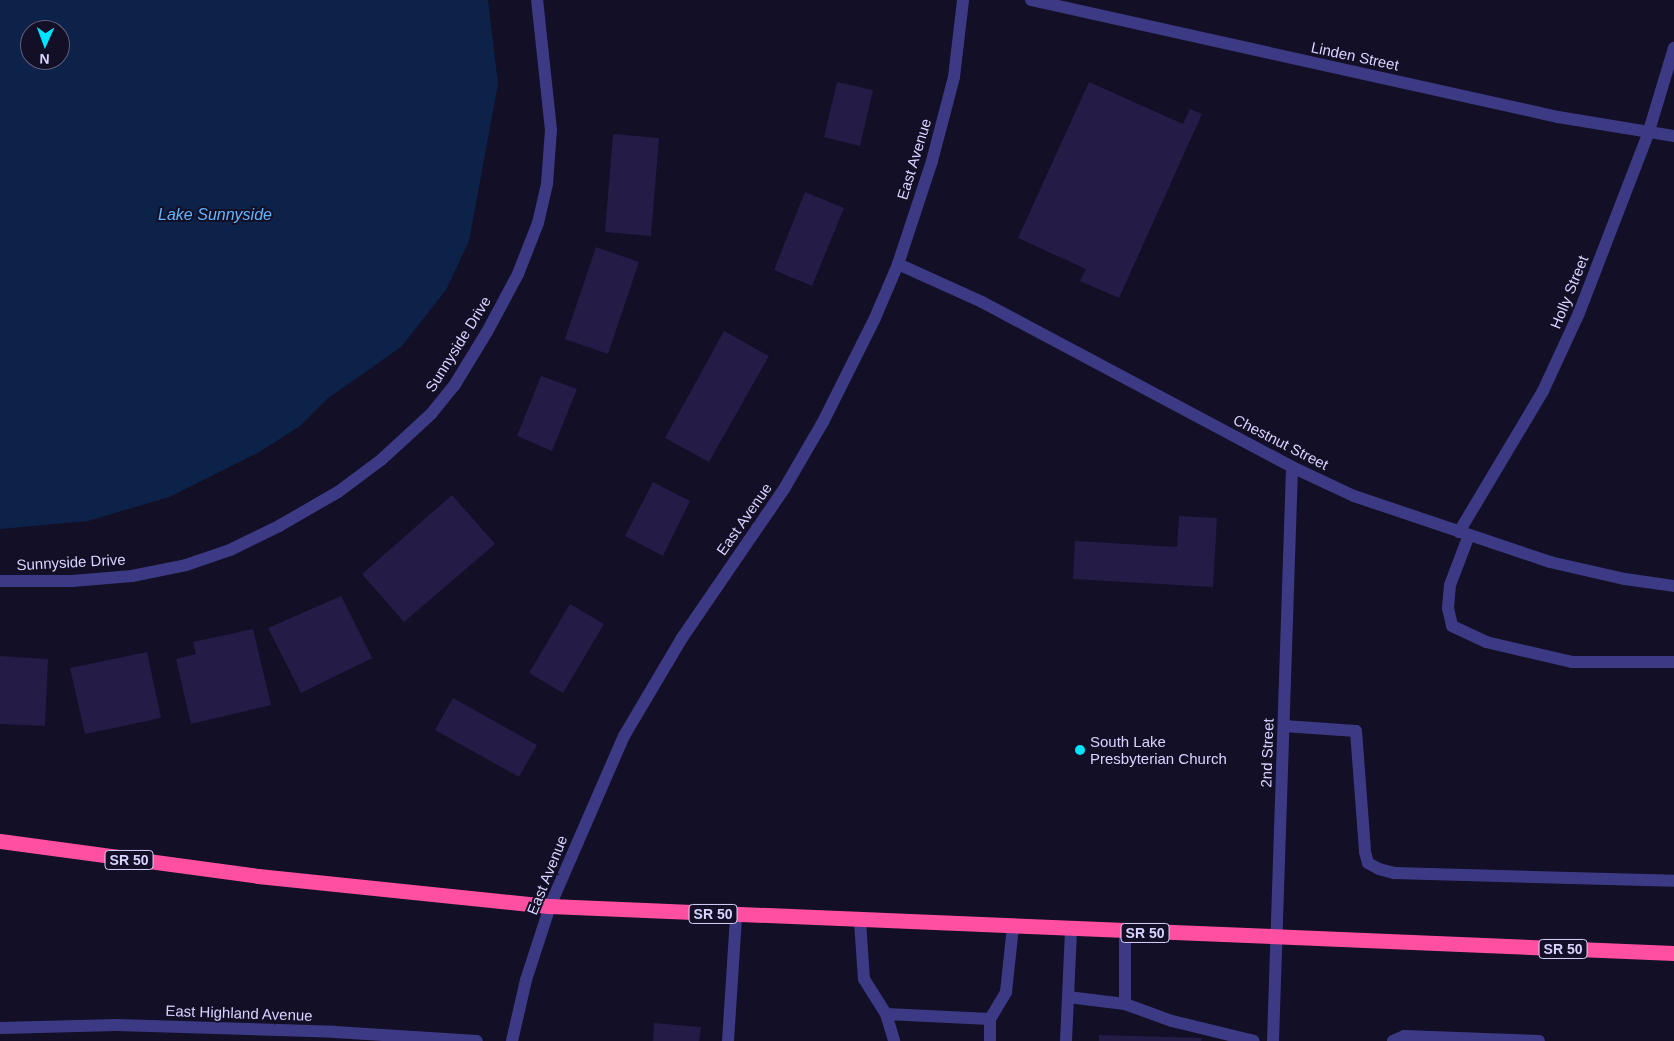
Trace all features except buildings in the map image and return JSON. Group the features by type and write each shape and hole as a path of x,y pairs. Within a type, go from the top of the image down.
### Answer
{"highway":[{"name":"SR 50","path":"0,841 258,876 550,906 860,922 1674,953"}],"street":[{"name":"Sunnyside Drive","path":"0,581 72,581 132,576 186,565 230,550 279,526 338,492 381,460 432,414 454,386 487,332 518,274 538,223 547,184 551,130 537,0"},
{"name":"East Avenue","path":"512,1041 526,980 550,906 624,736 682,638 784,489 823,422 898,264 932,161 954,76 963,0"},
{"name":"Linden Street","path":"1031,0 1548,115 1648,134 1674,136"},
{"name":"Holly Street","path":"1674,48 1648,134 1580,313 1543,391 1464,534 1450,585 1448,608 1452,626 1486,642 1572,662 1674,662"},
{"name":"Chestnut Street","path":"898,264 982,302 1292,467 1354,496 1550,562 1625,579 1674,586"},
{"name":"2nd Street","path":"1272,1041 1292,467"},
{"path":"1284,726 1356,731 1365,852 1368,863 1379,869 1394,873 1674,882"},
{"path":"728,1041 736,916"},
{"path":"860,922 864,979 886,1014 894,1041"},
{"path":"990,1041 990,1019 1006,992 1013,927"},
{"path":"1066,1041 1071,930"},
{"path":"1125,932 1125,1004"},
{"path":"1068,997 1125,1004 1219,1037 1254,1041"},
{"path":"886,1014 990,1019"},
{"name":"East Highland Avenue","path":"0,1028 117,1025 476,1041"},
{"path":"1394,1041 1404,1036 1538,1041"}],"water":[{"name":"Lake Sunnyside","path":"0,0 488,0 498,84 469,241 446,290 401,347 327,399 300,426 261,451 169,497 88,521 0,529"}],"place":[{"name":"South Lake Presbyterian Church","path":"1080,750"}]}
